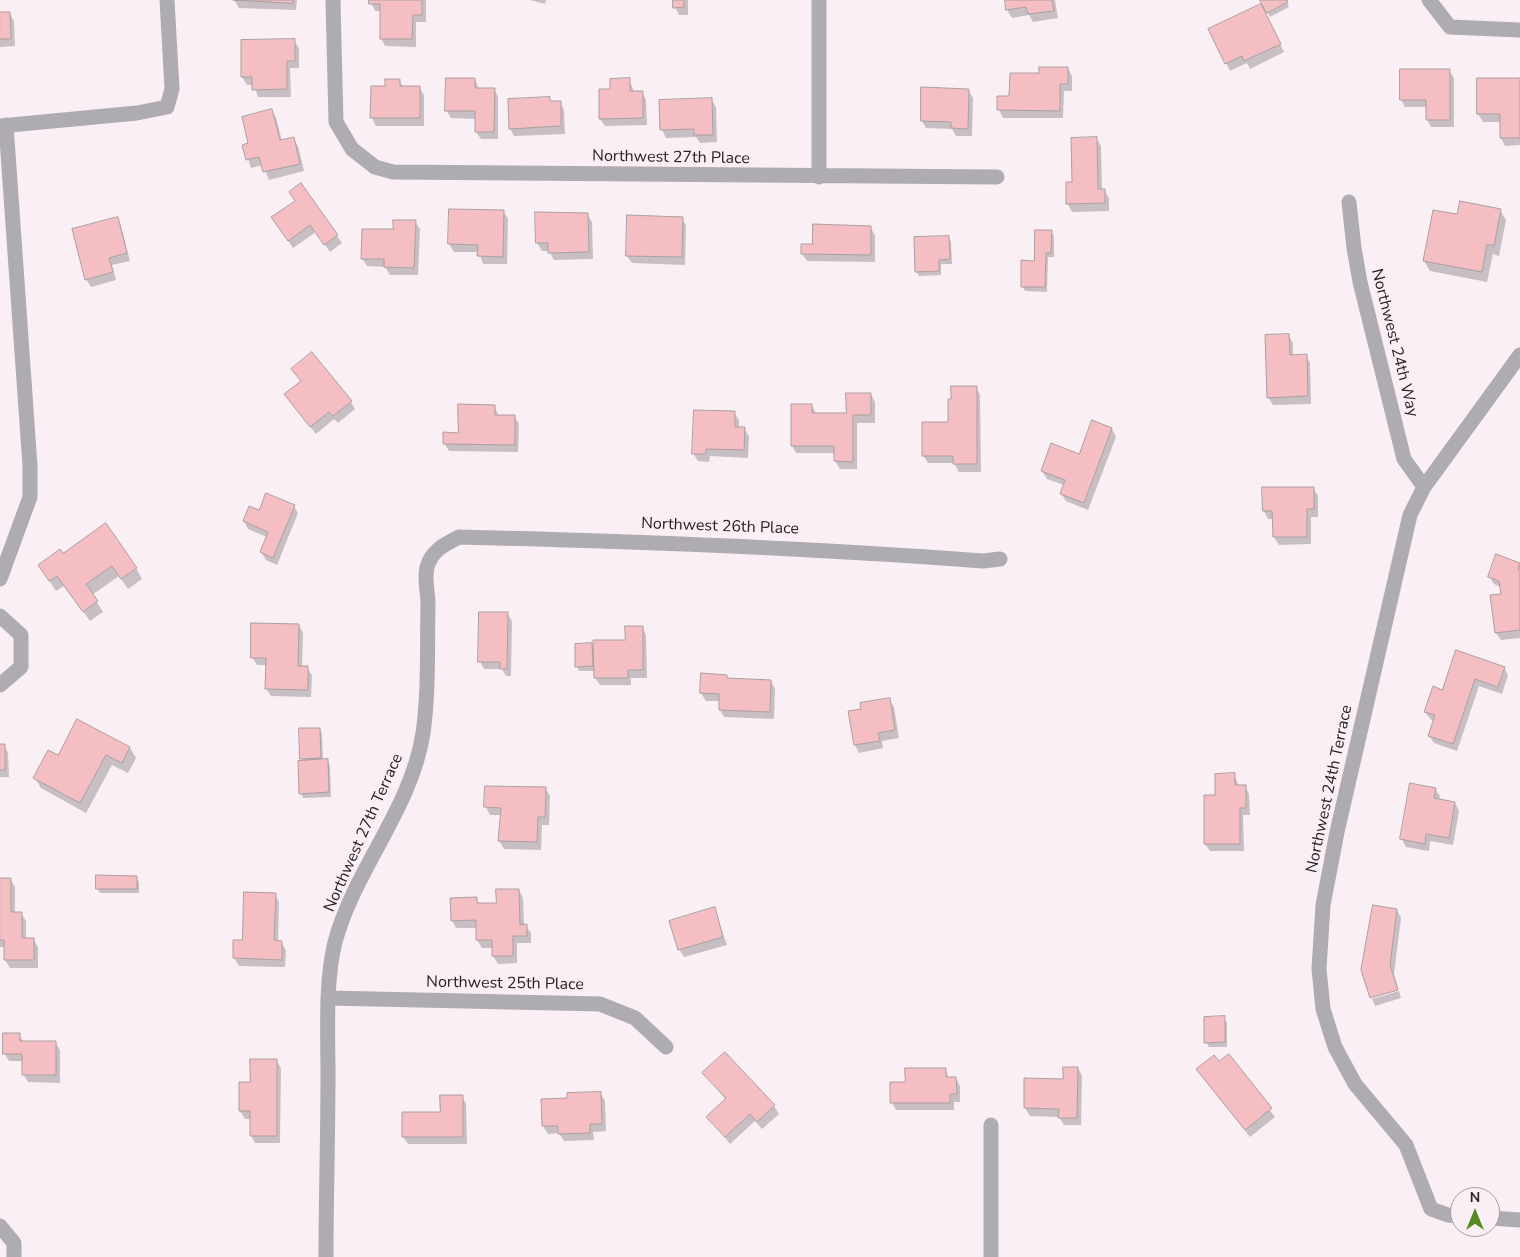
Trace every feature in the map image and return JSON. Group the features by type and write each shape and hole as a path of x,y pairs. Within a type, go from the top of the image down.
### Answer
{"street":[{"path":"0,579 30,496 30,466 3,126 137,113 167,107 172,89 167,0"},
{"name":"Northwest 27th Place","path":"333,0 336,122 352,149 375,166 393,172 997,177"},
{"path":"819,0 819,177"},
{"path":"1429,0 1450,26 1520,30"},
{"name":"Northwest 24th Way","path":"1350,202 1354,248 1360,282 1404,459 1424,487"},
{"name":"Northwest 24th Terrace","path":"1450,1215 1431,1209 1406,1145 1355,1084 1335,1047 1323,1009 1319,969 1323,905 1336,832 1410,515 1424,487 1520,356"},
{"name":"Northwest 26th Place","path":"440,546 459,537 631,541 826,549 983,561 1000,559"},
{"name":"Northwest 27th Terrace","path":"326,1257 328,998 335,943 362,873 391,824 416,770 423,732 426,677 428,602 426,578 428,566 440,546"},
{"path":"0,616 21,635 21,667 0,685"},
{"name":"Northwest 25th Place","path":"328,998 600,1004 635,1018 666,1047"},
{"path":"991,1124 992,1257"},
{"path":"1500,1219 1520,1220"},
{"path":"0,1226 14,1243 14,1257"}],"building":[{"path":"233,0 293,0 293,3"},
{"path":"369,0 422,0 422,15 413,15 412,39 380,39 380,4 369,4"},
{"path":"673,0 684,0 684,7 673,8"},
{"path":"1005,0 1052,0 1054,11 1028,14 1026,7 1006,10"},
{"path":"1260,0 1287,0 1288,2 1267,13"},
{"path":"1261,4 1281,44 1244,61 1242,56 1225,64 1208,29"},
{"path":"0,12 10,12 11,39 0,39"},
{"path":"295,39 295,61 287,61 287,89 252,90 252,77 241,77 241,40"},
{"path":"1039,67 1068,67 1068,84 1060,84 1060,111 997,110 997,96 1009,96 1010,73 1039,73"},
{"path":"1400,69 1450,69 1450,120 1426,120 1426,100 1400,100"},
{"path":"446,78 475,78 475,88 495,88 494,132 475,132 475,111 445,111"},
{"path":"630,78 630,91 643,91 643,118 599,119 599,89 610,89 610,79"},
{"path":"1477,78 1520,78 1520,138 1500,138 1500,114 1477,114"},
{"path":"385,79 400,79 400,86 420,86 420,118 370,118 371,86 385,86"},
{"path":"921,87 969,89 968,129 951,128 951,122 921,121"},
{"path":"550,97 550,101 561,101 561,126 509,129 508,99"},
{"path":"712,98 713,135 694,135 694,129 660,130 659,100"},
{"path":"272,109 280,140 294,137 300,164 263,172 259,157 246,160 242,145 248,143 242,117"},
{"path":"1097,137 1098,189 1105,189 1105,203 1066,204 1066,182 1072,182 1071,138"},
{"path":"301,183 338,235 324,245 310,225 288,241 271,217 295,201 289,192"},
{"path":"1460,201 1501,209 1494,246 1487,244 1482,272 1423,261 1433,210 1457,214"},
{"path":"449,209 504,210 503,257 477,256 478,245 448,244"},
{"path":"535,212 588,213 589,252 548,253 548,243 536,243"},
{"path":"627,215 683,217 682,257 626,256"},
{"path":"118,217 127,253 109,258 113,272 85,280 72,229"},
{"path":"393,220 416,220 414,268 384,267 384,259 361,259 362,229 393,229"},
{"path":"813,224 871,226 871,255 801,254 801,244 812,244"},
{"path":"1035,230 1052,230 1051,253 1046,253 1045,287 1021,287 1021,260 1034,261"},
{"path":"949,236 950,259 939,260 939,271 915,272 914,237"},
{"path":"1289,334 1290,355 1307,354 1308,396 1267,398 1265,335"},
{"path":"312,352 352,401 333,416 329,412 310,427 284,394 301,381 291,369"},
{"path":"951,386 977,386 977,464 953,464 953,456 922,456 922,422 948,422 948,399 951,399"},
{"path":"846,393 871,393 871,415 853,415 853,462 834,461 834,446 791,446 791,404 812,404 812,413 846,413"},
{"path":"458,404 495,405 495,415 515,415 515,445 443,444 443,432 458,433"},
{"path":"694,410 735,411 735,427 745,427 744,450 706,449 706,454 692,454"},
{"path":"1092,420 1112,428 1084,503 1060,494 1065,480 1041,471 1051,443 1079,454"},
{"path":"1262,487 1314,487 1314,509 1307,509 1307,537 1273,537 1272,511 1263,511"},
{"path":"266,493 295,505 273,558 260,552 268,532 243,521 249,506 259,510"},
{"path":"106,523 137,568 121,579 112,566 86,584 98,601 83,612 57,576 49,581 38,565 60,549 63,553"},
{"path":"1496,554 1520,563 1518,570 1520,570 1520,630 1495,633 1490,595 1501,594 1499,581 1488,577"},
{"path":"479,612 508,612 507,669 500,669 500,662 478,662"},
{"path":"251,623 299,624 298,666 308,666 308,690 265,689 266,658 251,658"},
{"path":"625,626 643,626 643,670 628,670 628,678 594,678 593,640 625,640"},
{"path":"592,643 593,666 575,667 575,644"},
{"path":"1456,650 1505,667 1498,687 1475,679 1453,744 1428,736 1435,715 1424,712 1433,686 1442,690"},
{"path":"701,673 727,675 727,678 771,680 770,712 719,710 719,694 700,693"},
{"path":"890,698 895,730 878,733 880,741 854,745 848,711 861,709 860,703"},
{"path":"77,719 130,747 122,763 106,755 80,803 33,778 48,750 58,755"},
{"path":"299,728 320,728 321,758 300,759"},
{"path":"0,744 5,744 5,770 0,770"},
{"path":"328,759 329,792 299,794 298,761"},
{"path":"1235,773 1235,785 1246,785 1246,808 1240,808 1240,844 1204,844 1204,795 1215,795 1215,774"},
{"path":"1410,783 1436,788 1434,798 1455,802 1449,838 1426,834 1425,844 1400,839"},
{"path":"485,786 546,787 545,817 538,817 537,842 498,841 501,808 484,807"},
{"path":"96,875 137,876 137,889 96,889"},
{"path":"0,878 11,878 11,912 22,912 22,938 34,938 34,960 4,960 4,940 0,940"},
{"path":"496,889 519,889 520,925 527,924 527,936 513,936 513,956 492,956 492,940 476,940 476,920 451,921 450,898 477,897 477,903 496,903"},
{"path":"244,892 276,893 274,940 282,941 282,960 233,958 233,940 242,940"},
{"path":"1373,905 1397,909 1390,965 1398,990 1370,998 1361,970"},
{"path":"715,907 723,937 678,950 669,921"},
{"path":"1225,1016 1225,1042 1204,1043 1204,1017"},
{"path":"3,1033 20,1033 20,1041 56,1041 56,1075 22,1075 22,1054 3,1054"},
{"path":"725,1052 775,1105 757,1122 750,1114 725,1137 706,1117 726,1098 702,1073"},
{"path":"1229,1054 1272,1108 1245,1130 1196,1069 1214,1055 1219,1061"},
{"path":"250,1059 277,1059 277,1136 250,1136 250,1111 239,1111 239,1082 250,1082"},
{"path":"1063,1067 1078,1067 1077,1118 1058,1118 1059,1109 1024,1108 1024,1078 1063,1079"},
{"path":"905,1068 946,1068 946,1077 956,1077 957,1094 950,1094 950,1103 890,1103 890,1082 905,1082"},
{"path":"601,1092 602,1124 590,1124 590,1133 558,1134 558,1126 542,1126 541,1099 567,1098 567,1093"},
{"path":"440,1095 463,1095 463,1137 402,1137 402,1112 440,1112"}]}
